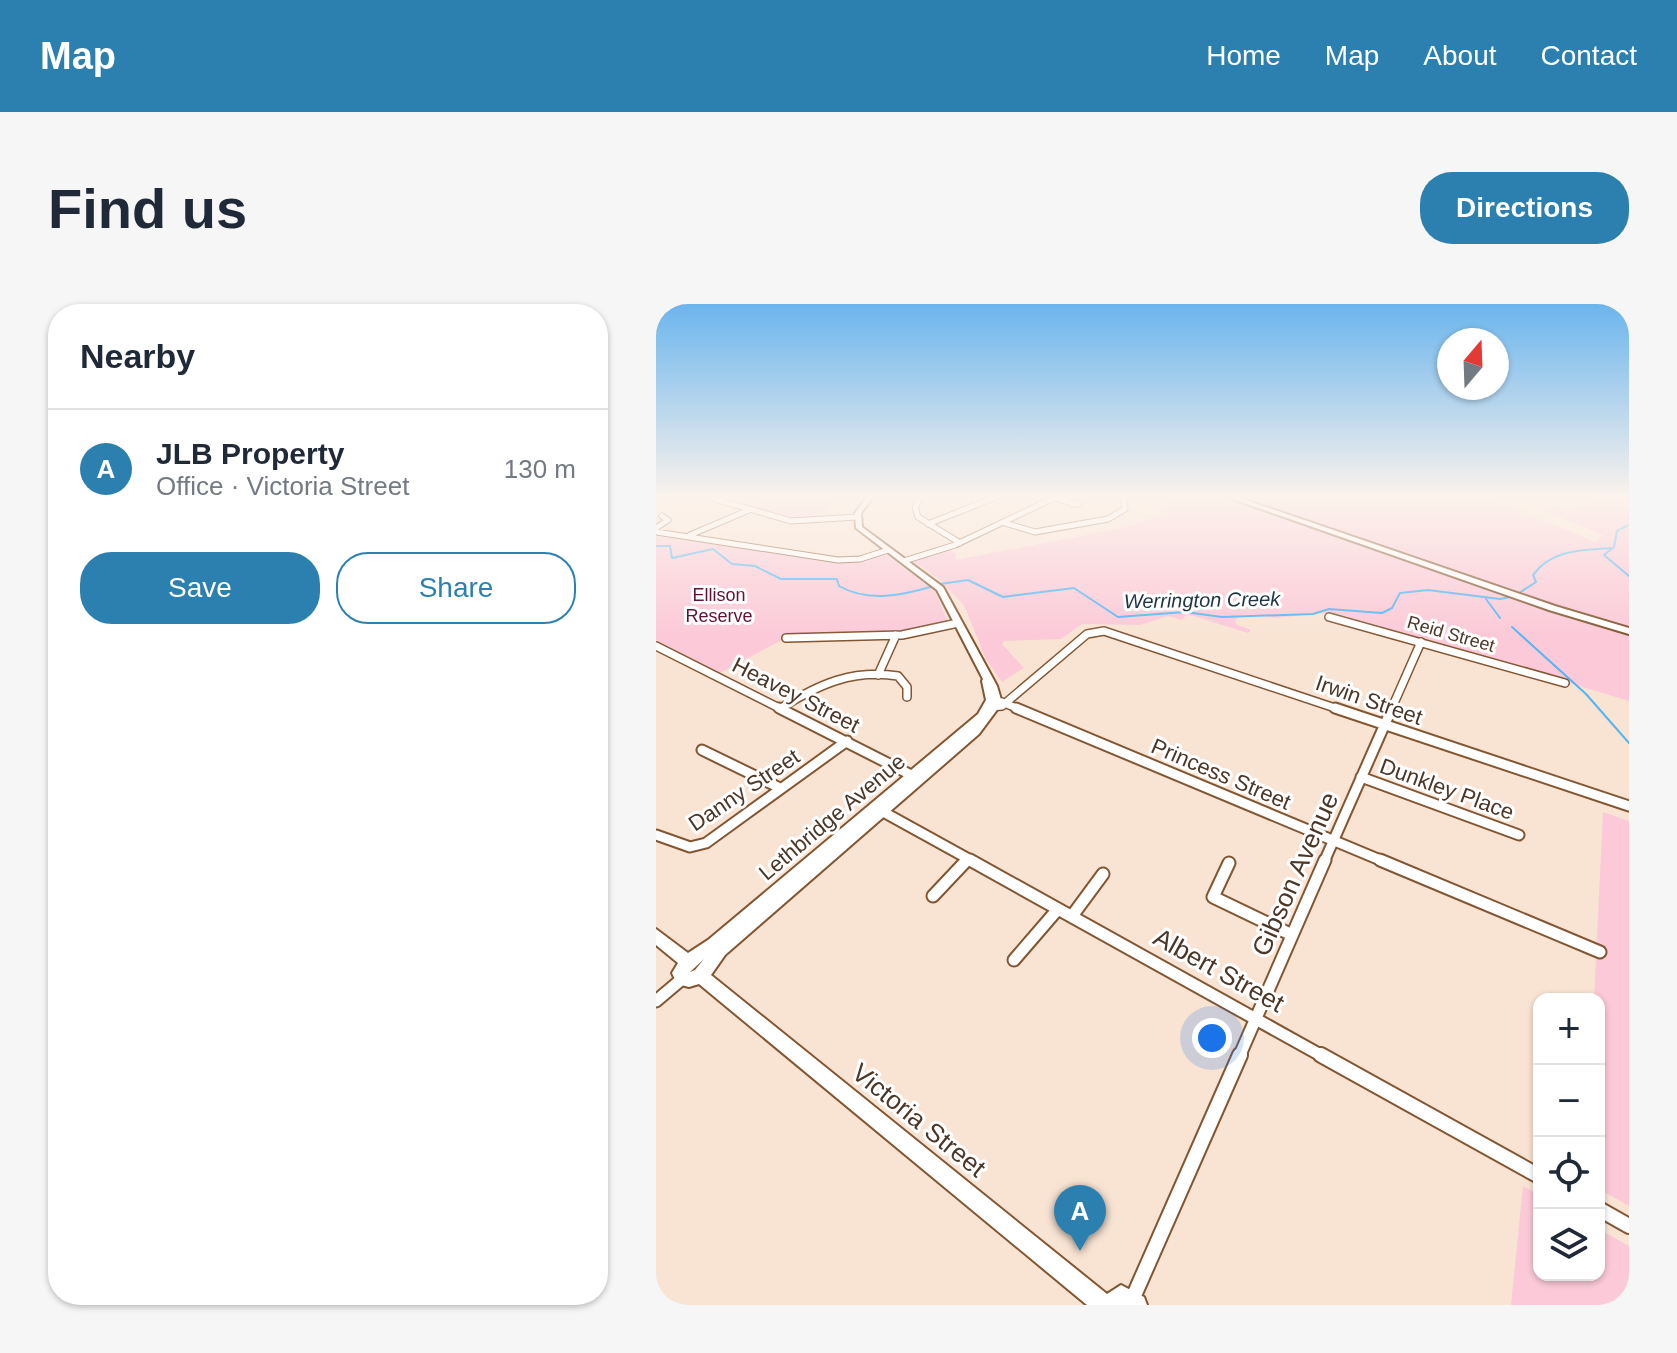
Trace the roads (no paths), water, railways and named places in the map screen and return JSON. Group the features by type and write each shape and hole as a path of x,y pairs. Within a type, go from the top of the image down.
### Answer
{"street":[{"path":"743,544 841,560 888,550"},
{"path":"879,544 936,585 987,681 995,705"},
{"path":"904,561 958,544"},
{"path":"1366,544 1531,601 1629,631"},
{"name":"Reid Street","path":"1329,617 1565,683"},
{"path":"786,638 896,635 958,623"},
{"name":"Lethbridge Avenue","path":"656,1001 878,809 975,731 995,705 1087,634 1098,630"},
{"name":"Irwin Street","path":"1098,630 1629,806"},
{"path":"878,675 896,635"},
{"path":"816,646 821,637"},
{"name":"Gibson Avenue","path":"1134,1302 1421,642"},
{"name":"Heavey Street","path":"656,646 916,777"},
{"path":"781,708 831,678 878,675 900,678 907,687 907,697"},
{"name":"Princess Street","path":"995,705 1334,840 1600,952"},
{"name":"Danny Street","path":"656,835 698,847 847,741"},
{"path":"702,750 780,788"},
{"name":"Dunkley Place","path":"1361,777 1519,835"},
{"name":"Albert Street","path":"878,809 1533,1173"},
{"path":"933,896 968,859"},
{"path":"1229,863 1213,897 1292,935"},
{"path":"1072,916 1103,874"},
{"path":"1014,960 1058,909"},
{"name":"Victoria Street","path":"656,936 1106,1305"},
{"path":"1605,1212 1629,1226"},
{"path":"1106,1305 1121,1296 1134,1302"}],"waterway":[{"path":"1613,548 1615,544"},
{"name":"Werrington Creek","path":"656,546 670,546 672,558 713,549 732,564 755,566 781,579 837,579 839,586 874,596 934,586"},
{"name":"Werrington Creek","path":"1516,595 1536,582 1533,575 1549,560 1569,552 1613,548"},
{"path":"1613,548 1604,555 1629,576"},
{"name":"Werrington Creek","path":"940,584 968,580 1003,597 1074,588 1118,617 1185,612 1222,617 1313,614 1329,609 1382,613 1392,608 1400,593 1428,590 1500,599 1510,597"},
{"path":"1486,599 1500,618"},
{"path":"1512,627 1586,694 1629,743"}],"place":[{"name":"JLB Property","path":"1080,1251"}],"park label":[{"name":"Ellison Reserve","path":"719,605"}]}
